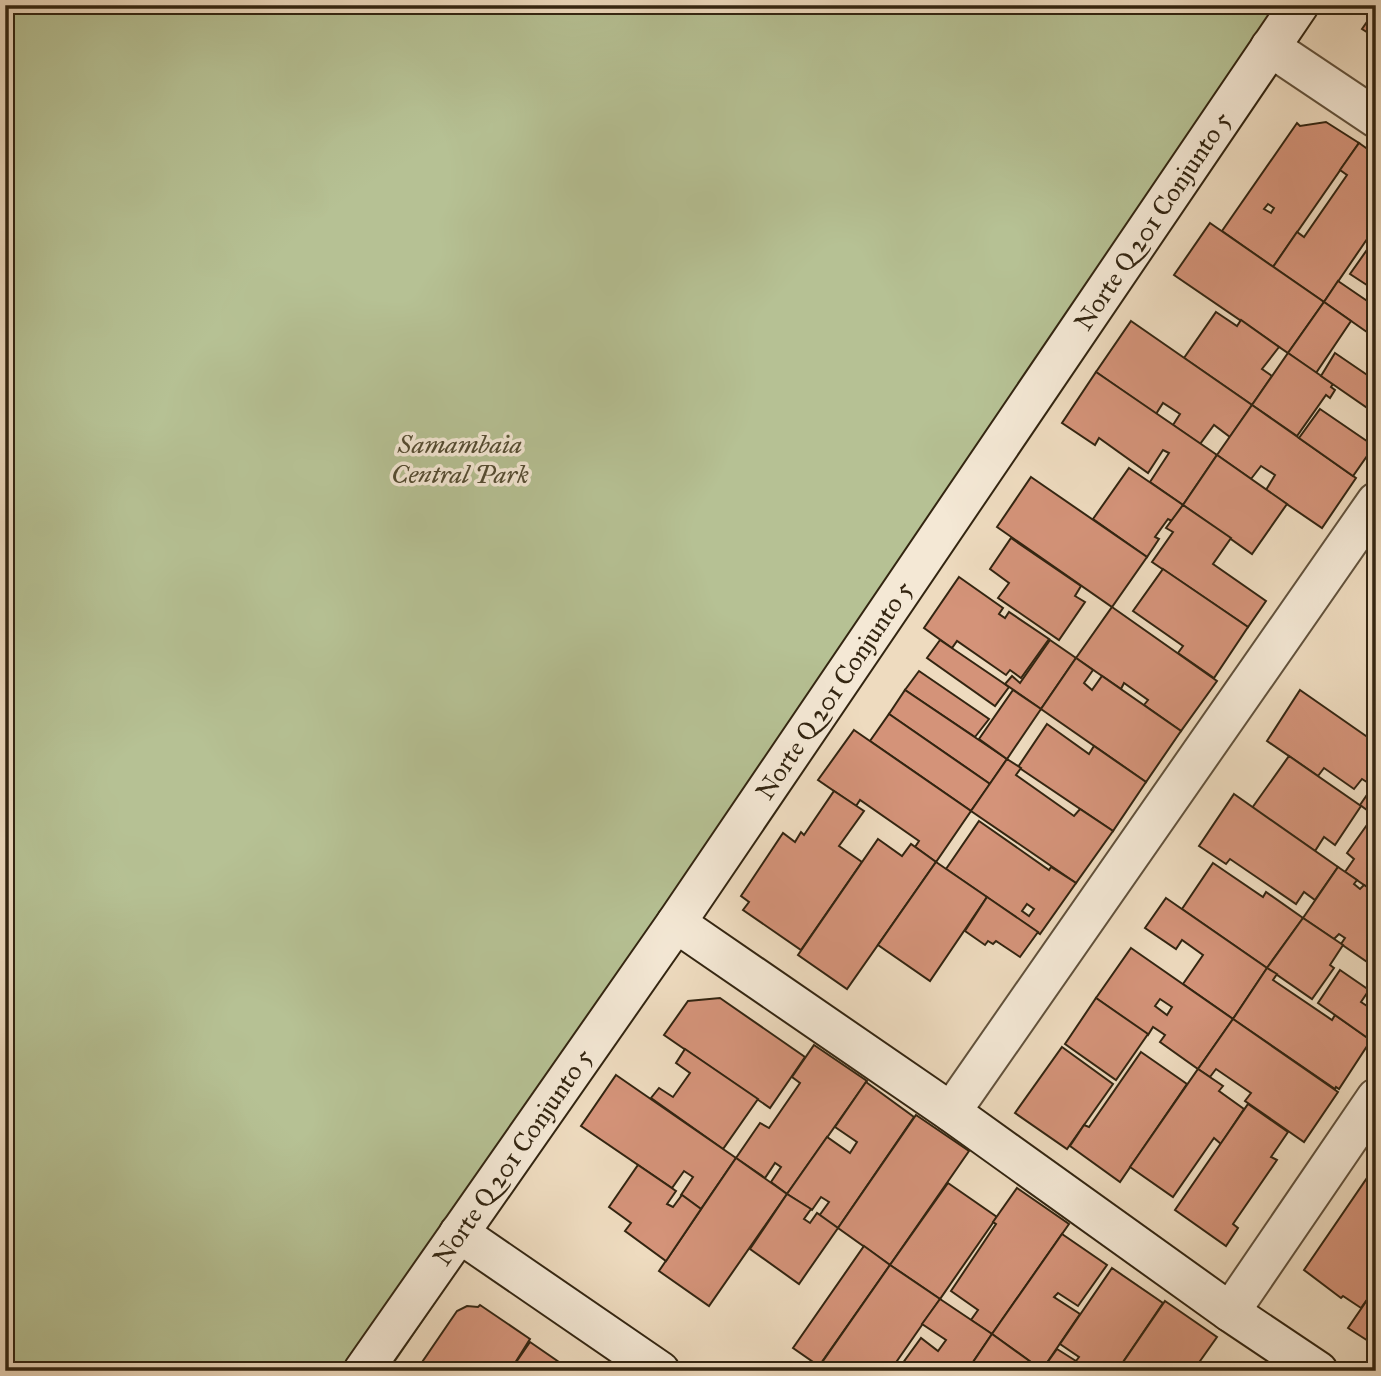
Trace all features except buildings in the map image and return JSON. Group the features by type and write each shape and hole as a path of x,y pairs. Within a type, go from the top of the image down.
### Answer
{"street":[{"name":"Norte Q 201 Conjunto 5","path":"363,1371 676,923 1299,5"},
{"path":"1270,47 1376,118"},
{"path":"951,1112 1376,502"},
{"path":"676,923 951,1112 1230,1312 1318,1371"},
{"path":"1230,1312 1376,1098"},
{"path":"459,1233 660,1371"}],"green space":[{"name":"Samambaia Central Park","path":"5,5 1319,5 388,1371 5,1371"}]}
